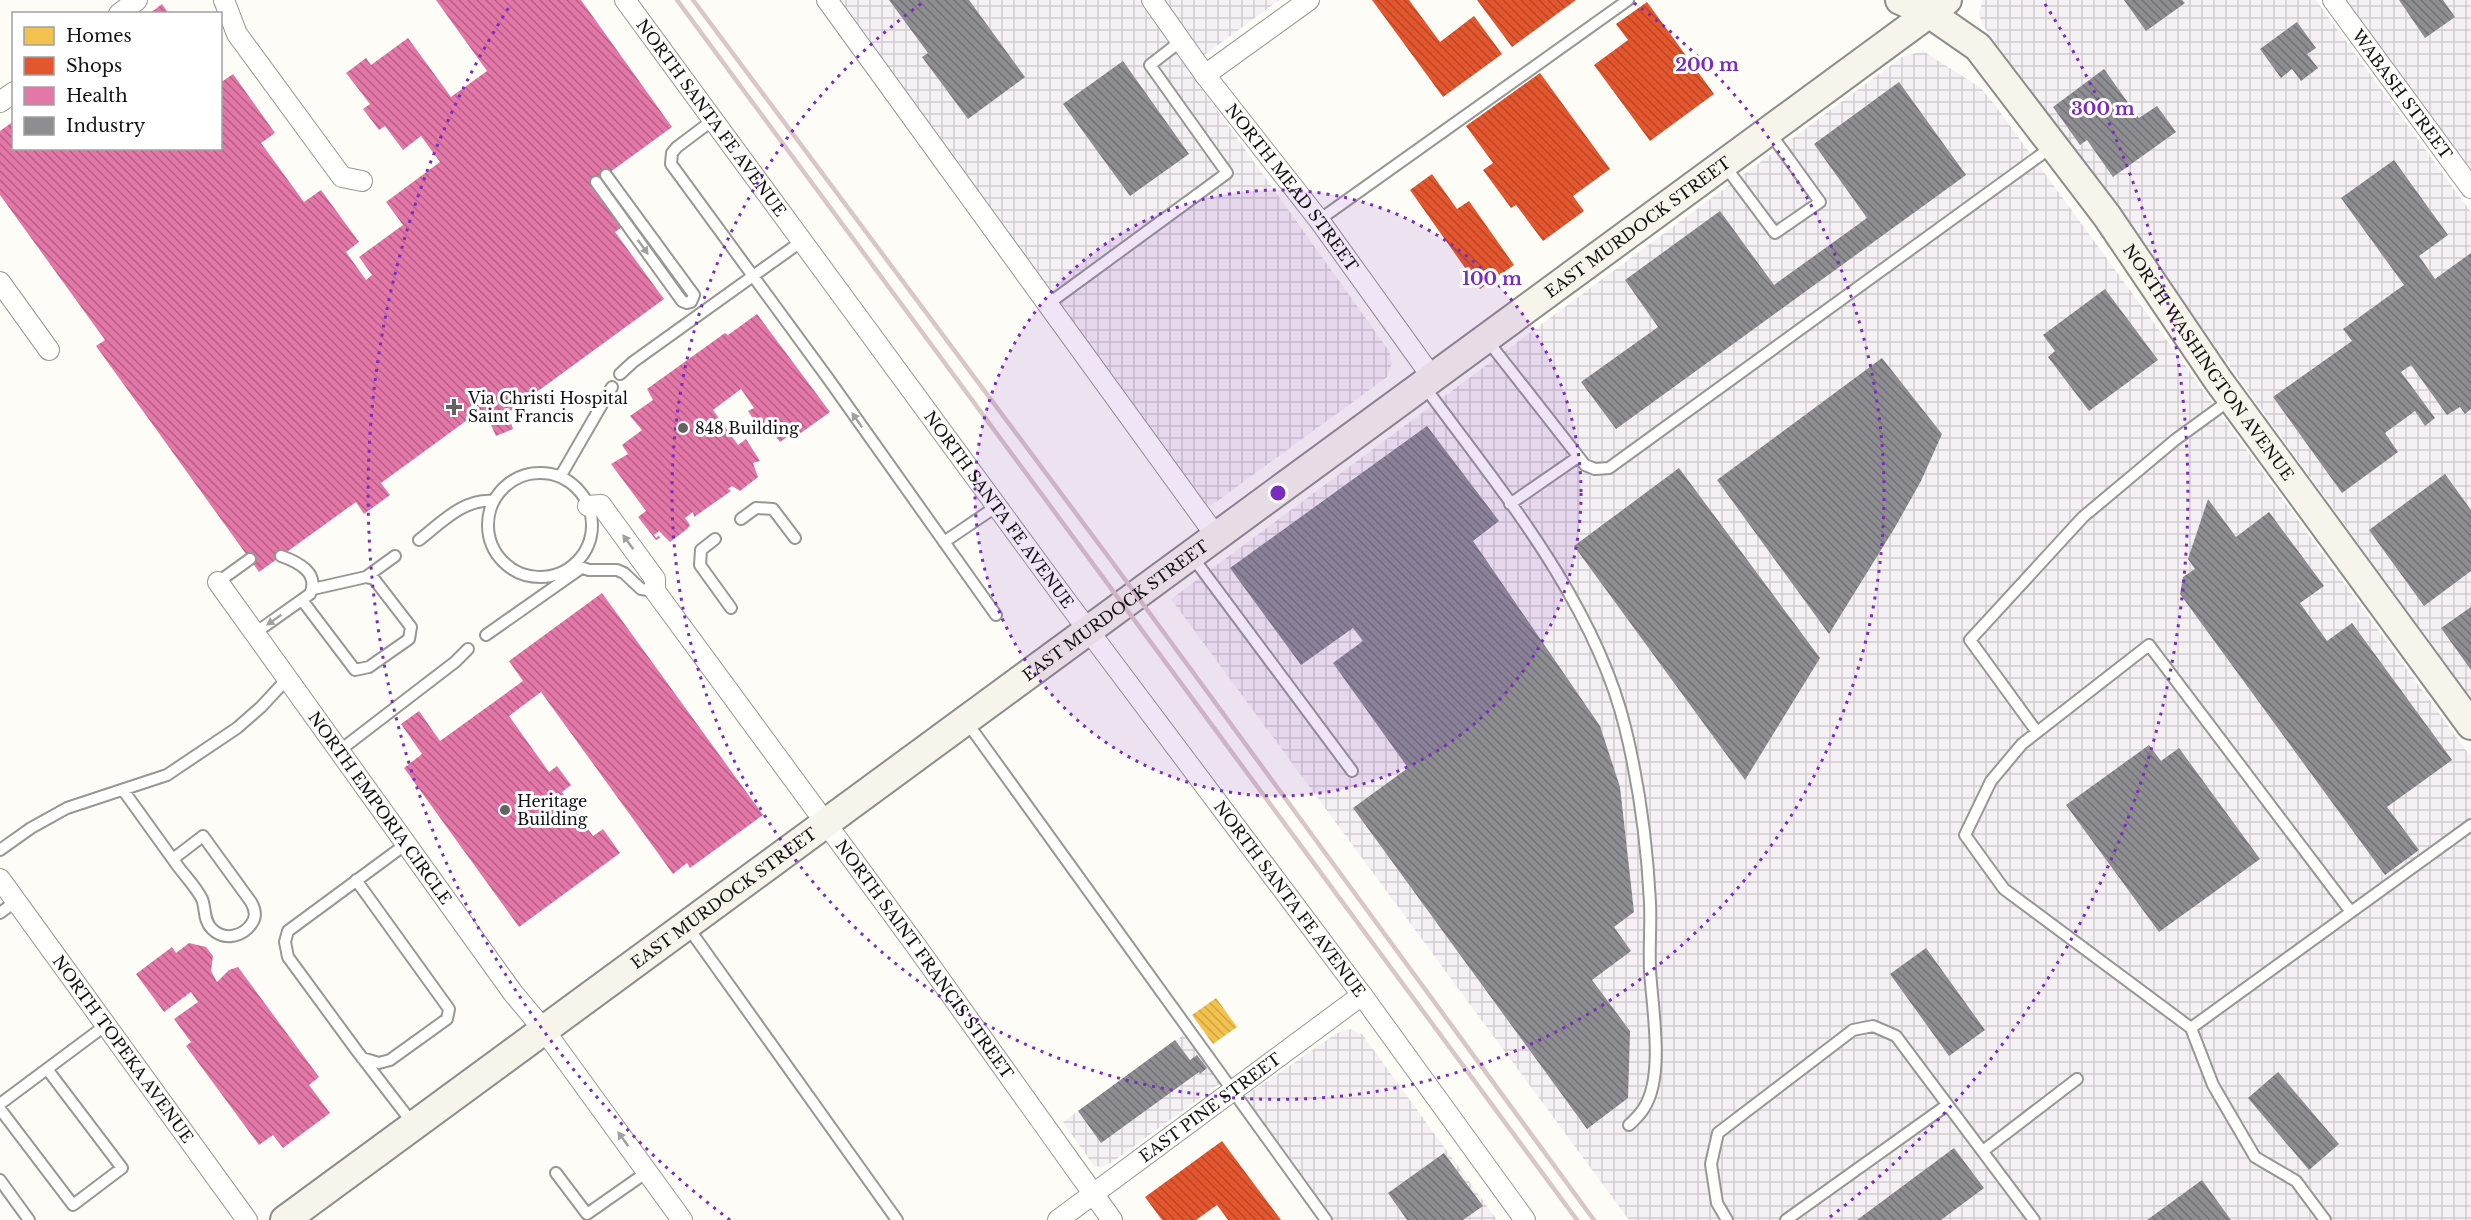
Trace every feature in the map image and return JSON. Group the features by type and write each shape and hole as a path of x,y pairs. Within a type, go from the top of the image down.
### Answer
{"street":[{"path":"122,12 137,0"},
{"path":"224,0 237,34 342,177 362,181"},
{"name":"NORTH SANTA FE AVENUE","path":"625,0 1088,631 1362,996 1526,1220"},
{"path":"827,0 1216,536"},
{"name":"NORTH MEAD STREET","path":"1152,0 1205,75 1319,220 1427,380"},
{"path":"1205,75 1309,0"},
{"name":"NORTH WASHINGTON AVENUE","path":"1900,0 1938,6 1978,47 2107,216 2232,399 2471,726"},
{"name":"WABASH STREET","path":"2333,0 2471,188"},
{"name":"EAST MURDOCK STREET","path":"285,1220 1938,6"},
{"path":"0,282 49,350"},
{"name":"NORTH SAINT FRANCIS STREET","path":"588,506 601,505 655,579 655,591 914,943 1112,1220"},
{"name":"NORTH EMPORIA CIRCLE","path":"218,582 513,993 544,1030 682,1220"},
{"name":"NORTH TOPEKA AVENUE","path":"0,879 247,1220"},
{"name":"EAST PINE STREET","path":"1058,1220 1362,996"}],"lane":[{"path":"1319,220 1628,0"},
{"path":"1048,304 1227,173 1150,65 1181,41"},
{"path":"713,120 677,147 672,153 671,164 754,276 996,615"},
{"path":"1724,163 1775,233 1820,202 1768,130"},
{"path":"1485,338 1585,465 1595,469 1609,468 2053,146"},
{"path":"606,175 694,295 691,302"},
{"path":"596,182 682,301 691,302"},
{"path":"630,230 641,222"},
{"path":"620,374 633,362 802,241"},
{"path":"691,302 700,314"},
{"path":"1427,380 1576,606 1609,676 1625,726 1637,781 1650,902 1650,968 1655,1067 1650,1096 1644,1109 1629,1125"},
{"path":"560,477 612,387"},
{"path":"2037,732 1970,640 2083,517 2175,440 2232,399"},
{"path":"1510,504 1578,457"},
{"path":"486,635 577,566 591,534 592,517 575,486 560,477 543,473 525,475 510,483 494,501 490,510 488,526 491,543 499,557 511,568 526,575 542,577 577,566 617,570 624,573 641,589 655,591"},
{"path":"419,540 466,504 482,500 494,501"},
{"path":"944,542 997,506"},
{"path":"741,519 756,508 772,509 795,538"},
{"path":"715,539 701,550 700,566 731,608"},
{"path":"1191,555 1352,771"},
{"path":"255,633 310,594 313,589 312,576 307,570 281,556"},
{"path":"313,589 366,577 395,556"},
{"path":"218,582 250,559"},
{"path":"302,600 355,670 369,667 409,639 411,627 374,579 366,577"},
{"path":"2325,1220 2296,1181 2255,1157 2213,1085 2191,1028 2004,889 1965,835 1991,781 2022,744 2149,645 2350,912"},
{"path":"339,751 455,662 468,649"},
{"path":"0,850 32,828 68,808 167,775 237,728 287,679"},
{"path":"966,720 1326,1220"},
{"path":"123,790 172,859 203,901 206,919 211,928 226,936 238,935 248,929 254,920 255,910 203,836 172,859"},
{"path":"2191,1028 2471,825"},
{"path":"406,844 288,931 285,942 288,957 361,1058 414,1125"},
{"path":"357,880 448,1009 447,1019 390,1060 379,1063 361,1058"},
{"path":"0,913 16,901"},
{"path":"686,926 897,1220"},
{"path":"0,1104 106,1025"},
{"path":"1727,1220 1717,1203 1711,1164 1718,1133 1853,1030 1873,1026 1896,1036 2034,1220"},
{"path":"0,1109 73,1205 122,1168 47,1069"},
{"path":"1983,1151 2077,1079"},
{"path":"1786,1220 1947,1105"},
{"path":"556,1173 583,1217 647,1172"},
{"path":"0,1180 29,1220"}],"shaded area":[{"path":"831,0 1279,0 1187,68 1389,351 1392,363 1387,377 1212,505 1202,508"},
{"path":"1983,0 2316,0 2471,212 2471,699 1982,24 1979,13"},
{"path":"2346,0 2471,0 2471,173 2382,49"},
{"path":"1923,51 1981,88 1994,104 2471,757 2471,1220 1629,1220 1171,599 1902,57"},
{"path":"1195,1027 1230,1076 1111,1163 1102,1167 1094,1166 1063,1122"},
{"path":"1351,1029 1362,1034 1497,1220 1318,1220 1234,1104 1337,1033"}],"building: Homes":[{"path":"1216,998 1237,1027 1213,1044 1192,1015"}],"building: Shops":[{"path":"1372,0 1409,0 1440,42 1474,16 1502,54 1443,97"},
{"path":"1477,0 1576,0 1512,47"},
{"path":"1647,2 1714,94 1650,141 1594,65 1628,40 1616,24"},
{"path":"1540,73 1610,169 1573,196 1584,211 1543,241 1516,205 1511,208 1483,170 1493,163 1466,126"},
{"path":"1432,174 1457,209 1469,201 1514,265 1480,289 1410,190"},
{"path":"1222,1141 1281,1220 1228,1220 1217,1205 1196,1220 1162,1220 1145,1197"}],"building: Health":[{"path":"436,0 581,0 672,127 591,186 622,227 615,232 664,299 508,413 513,429 496,436 481,410 381,483 390,495 364,514 356,502 259,572 96,346 105,340 0,195 0,131 12,122 12,150 222,150 222,82 233,74 275,133 261,143 304,202 321,190 359,242 346,252 366,280 372,275 359,257 403,225 386,202 440,162 421,136 403,150 385,126 379,130 363,109 370,104 346,73 366,58 371,65 408,38 451,97 487,71"},
{"path":"162,4 168,12 152,12"},
{"name":"848 Building","path":"757,314 830,412 791,440 787,437 780,442 767,425 761,431 748,411 754,408 741,389 713,410 738,445 746,439 760,461 753,463 758,477 740,491 732,486 728,489 731,491 694,517 693,512 685,518 690,525 687,529 670,542 659,531 654,535 656,538 659,535 660,538 656,540 638,517 646,511 611,464 628,454 622,445 642,430 630,416 653,400 647,389 725,333 728,335"},
{"path":"602,593 763,815 690,868 687,863 673,874 541,692 509,716 549,772 557,766 571,785 562,792 593,836 603,829 620,853 519,927 404,768 422,754 401,724 419,711 440,741 523,681 509,661"},
{"path":"189,943 206,947 213,956 211,971 217,982 229,970 238,967 319,1077 309,1085 330,1113 283,1148 273,1135 259,1145 186,1046 191,1042 174,1019 198,1002 191,992 164,1012 136,974 172,947 176,953"}],"building: Industry":[{"path":"889,0 969,0 1025,77 968,119 922,57 928,53"},
{"path":"2124,0 2182,0 2185,3 2146,31"},
{"path":"2399,0 2443,0 2455,17 2425,38"},
{"path":"2297,22 2316,48 2307,54 2318,68 2301,81 2292,69 2281,78 2260,49"},
{"path":"1123,61 1189,154 1130,196 1063,104"},
{"path":"2104,69 2139,118 2157,106 2176,132 2113,177 2087,140 2080,145 2053,107"},
{"path":"1899,82 1966,175 1616,429 1581,382 1658,327 1625,280 1720,211 1774,285 1867,218 1814,144"},
{"path":"2394,160 2448,235 2419,256 2435,279 2471,253 2471,409 2465,414 2460,407 2447,415 2411,365 2401,372 2435,418 2425,426 2415,411 2385,433 2398,452 2342,493 2273,397 2352,341 2343,329 2404,285 2341,198"},
{"path":"2105,289 2158,360 2089,411 2048,357 2055,351 2043,335"},
{"path":"1882,358 1942,434 1921,481 1894,529 1829,634 1717,480"},
{"path":"1427,426 1499,521 1473,541 1600,726 1620,787 1634,912 1614,927 1631,951 1592,980 1630,1031 1628,1098 1587,1129 1353,808 1408,768 1333,663 1363,641 1353,628 1301,665 1230,568"},
{"path":"1679,468 1820,658 1745,780 1574,546"},
{"path":"2445,474 2471,510 2471,571 2424,606 2369,530"},
{"path":"2208,499 2236,537 2269,512 2324,586 2300,603 2327,641 2352,623 2452,760 2387,807 2419,850 2385,875 2180,594 2183,577 2195,569 2188,559"},
{"path":"2471,607 2471,670 2441,628"},
{"path":"2149,745 2161,761 2179,748 2260,859 2159,932 2066,805"},
{"path":"1926,948 1985,1030 1949,1056 1890,974"},
{"path":"1175,1040 1190,1060 1197,1055 1207,1068 1101,1143 1078,1111"},
{"path":"2278,1072 2339,1144 2309,1170 2248,1098"},
{"path":"1954,1148 1984,1188 1941,1220 1857,1220"},
{"path":"1444,1153 1483,1206 1463,1220 1407,1220 1388,1193"},
{"path":"2202,1180 2231,1220 2147,1220"}],"railway":[{"path":"677,0 1577,1220"},
{"path":"693,0 1110,559 1594,1220"}],"place":[{"name":"Via Christi Hospital Saint Francis","path":"454,407"},
{"name":"848 Building","path":"683,428"},
{"name":"Heritage Building","path":"505,810"}]}
